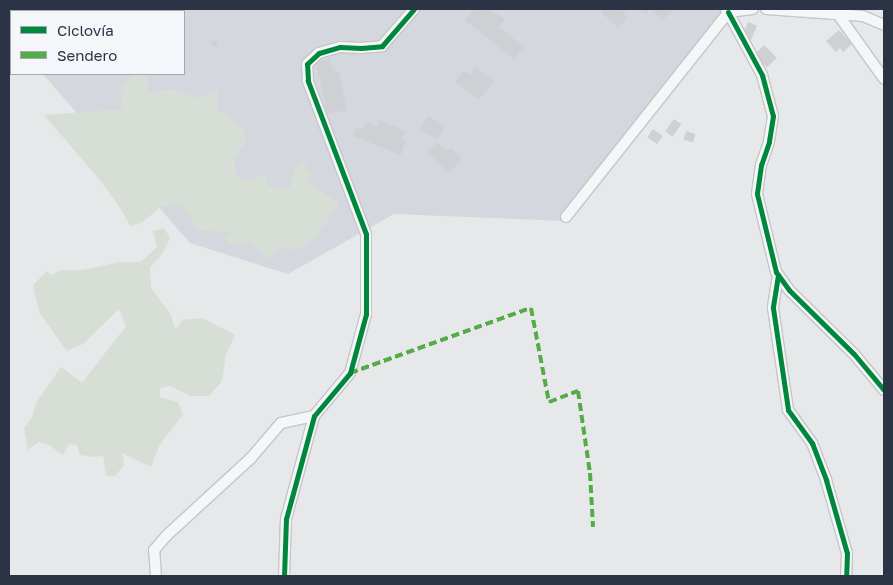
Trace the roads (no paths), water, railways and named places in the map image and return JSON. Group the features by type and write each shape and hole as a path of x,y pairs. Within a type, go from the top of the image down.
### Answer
{"street":[{"path":"284,576 286,519 314,416 350,372 366,314 366,234 308,81 307,64 319,52 340,47 382,46 414,9"},
{"path":"566,217 728,10 753,9"},
{"path":"766,9 863,16 884,25"},
{"path":"728,10 762,74 773,116 769,142 761,165 757,194 778,274 789,290 854,354 884,390"},
{"path":"837,13 884,79"},
{"path":"778,274 772,308 788,410 812,442 826,480 847,553 846,576"},
{"path":"156,576 154,550 166,536 251,458 281,423 314,416"}]}
